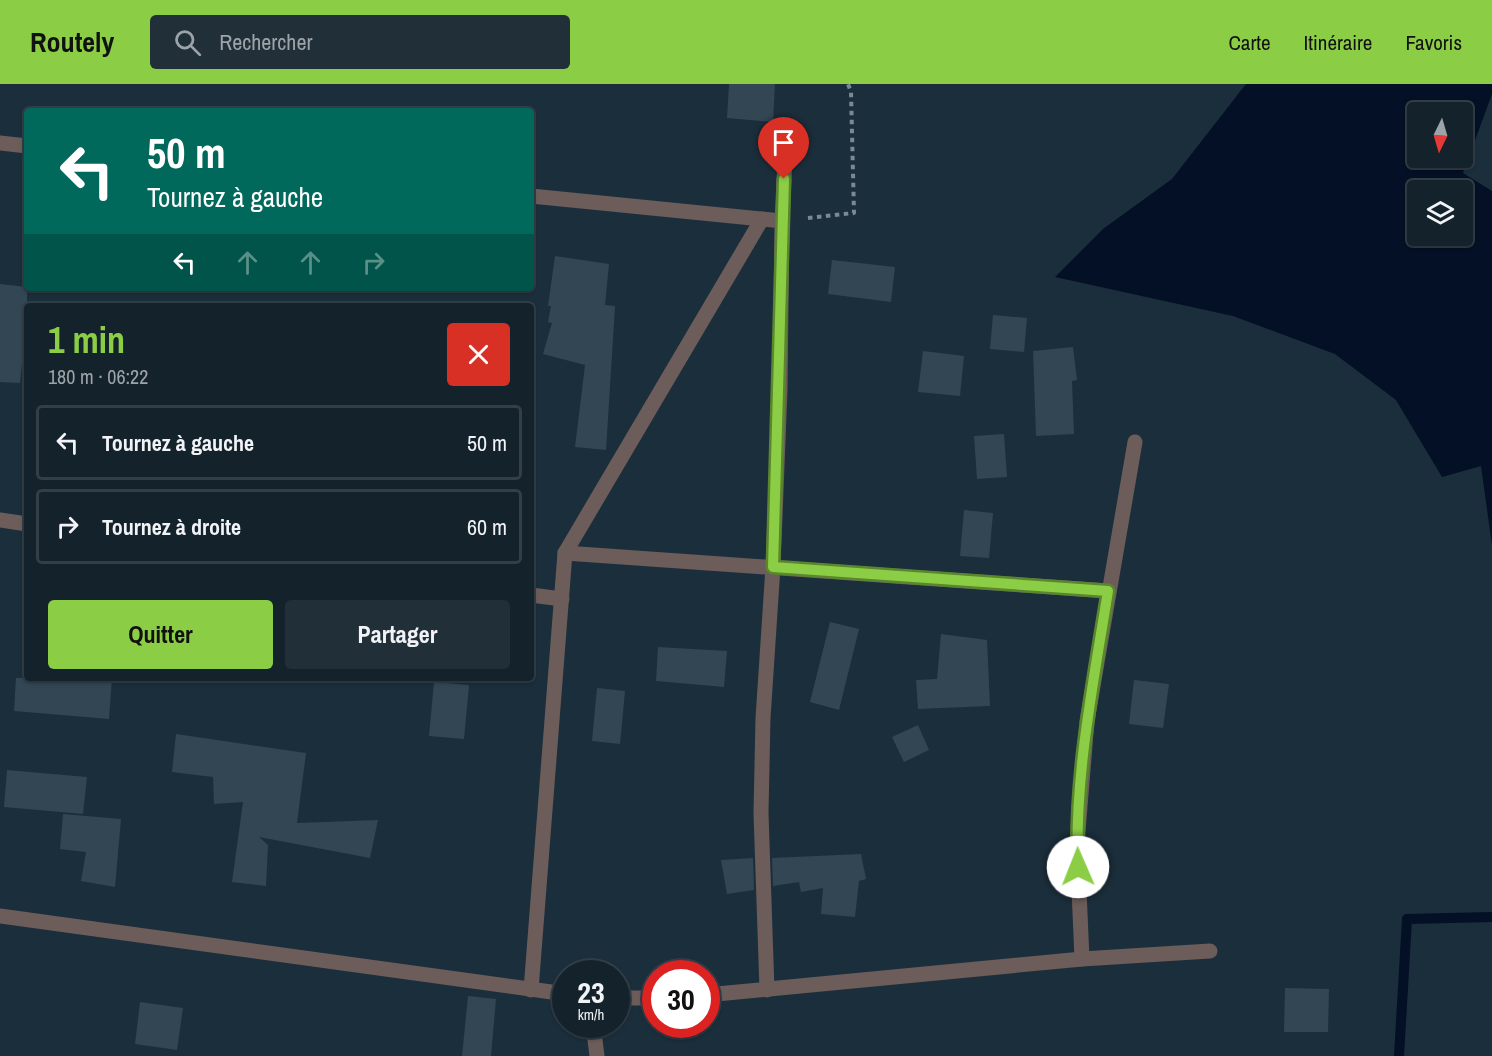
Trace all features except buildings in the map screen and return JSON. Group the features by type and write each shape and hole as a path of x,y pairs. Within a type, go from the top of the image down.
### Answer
{"street":[{"path":"0,143 24,146"},
{"path":"767,990 762,801 763,718 773,567 780,390 784,159"},
{"path":"534,196 782,221"},
{"path":"531,990 565,553 762,219"},
{"path":"1082,959 1077,844 1087,721 1135,442"},
{"path":"0,520 24,524"},
{"path":"565,553 1108,591"},
{"path":"534,595 562,599"},
{"path":"0,916 552,992"},
{"path":"720,994 1082,959 1210,951"},
{"path":"595,1038 597,1056"}],"path":[{"path":"782,221 854,213 851,92 848,84"}],"water":[{"path":"1246,84 1492,84 1492,94 1473,146 1473,102 1407,102 1407,168 1465,168 1463,173 1492,191 1492,545 1481,466 1442,477 1396,400 1335,354 1233,316 1055,277 1103,229 1172,179"}],"waterway":[{"path":"1399,1056 1407,919 1492,917"}],"route":[{"path":"784,179 780,390 773,567 1108,591 1087,721 1077,844 1078,867"}]}
